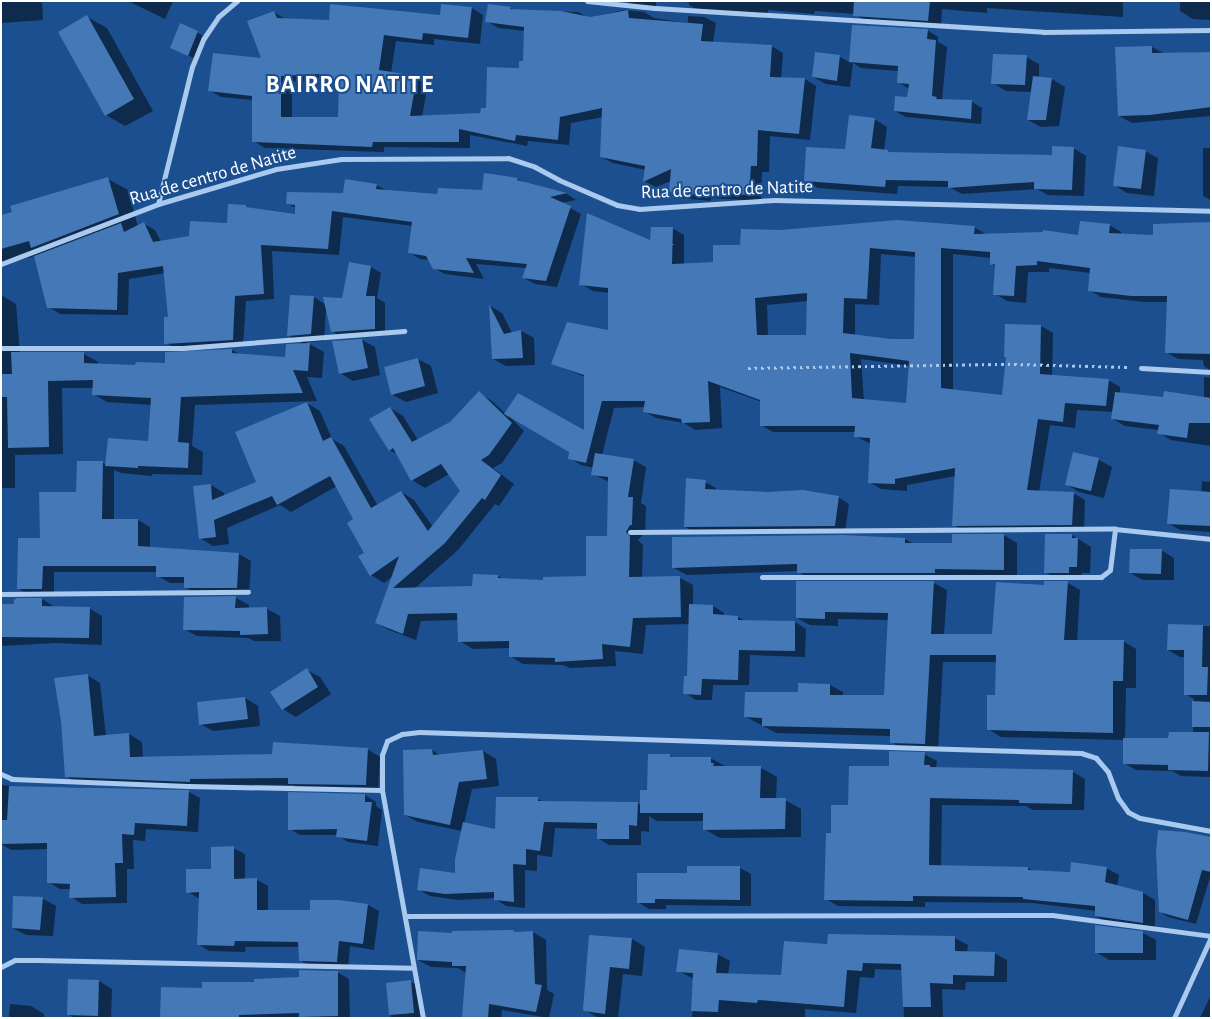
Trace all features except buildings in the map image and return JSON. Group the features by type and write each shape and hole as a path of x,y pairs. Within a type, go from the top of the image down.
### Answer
{"street":[{"path":"158,204 192,67 204,38 218,17 237,1"},
{"path":"587,1 655,8 1043,32 1211,30"},
{"path":"654,1 655,8"},
{"name":"Rua de centro de Natite","path":"1,264 158,204 276,169 341,159 508,158 535,167 559,180 617,205 639,209 775,200 1211,211"},
{"path":"1,348 183,348 404,331"},
{"path":"1141,368 1211,372"},
{"path":"762,576 1101,577 1110,570 1115,529"},
{"path":"630,532 1115,529 1211,539"},
{"path":"1,594 248,592"},
{"path":"423,1018 382,790 382,755 387,740 402,734 419,732 1082,753 1096,758 1108,772 1118,798 1128,812 1140,818 1211,831"},
{"path":"1,774 12,779 178,786 382,790"},
{"path":"405,916 1052,914 1211,936 1174,1018"},
{"path":"1,967 15,960 37,960 413,968"}],"path":[{"path":"748,368 1014,364 1141,368"}],"district":[{"name":"BAIRRO NATITE","path":"350,86"}]}
